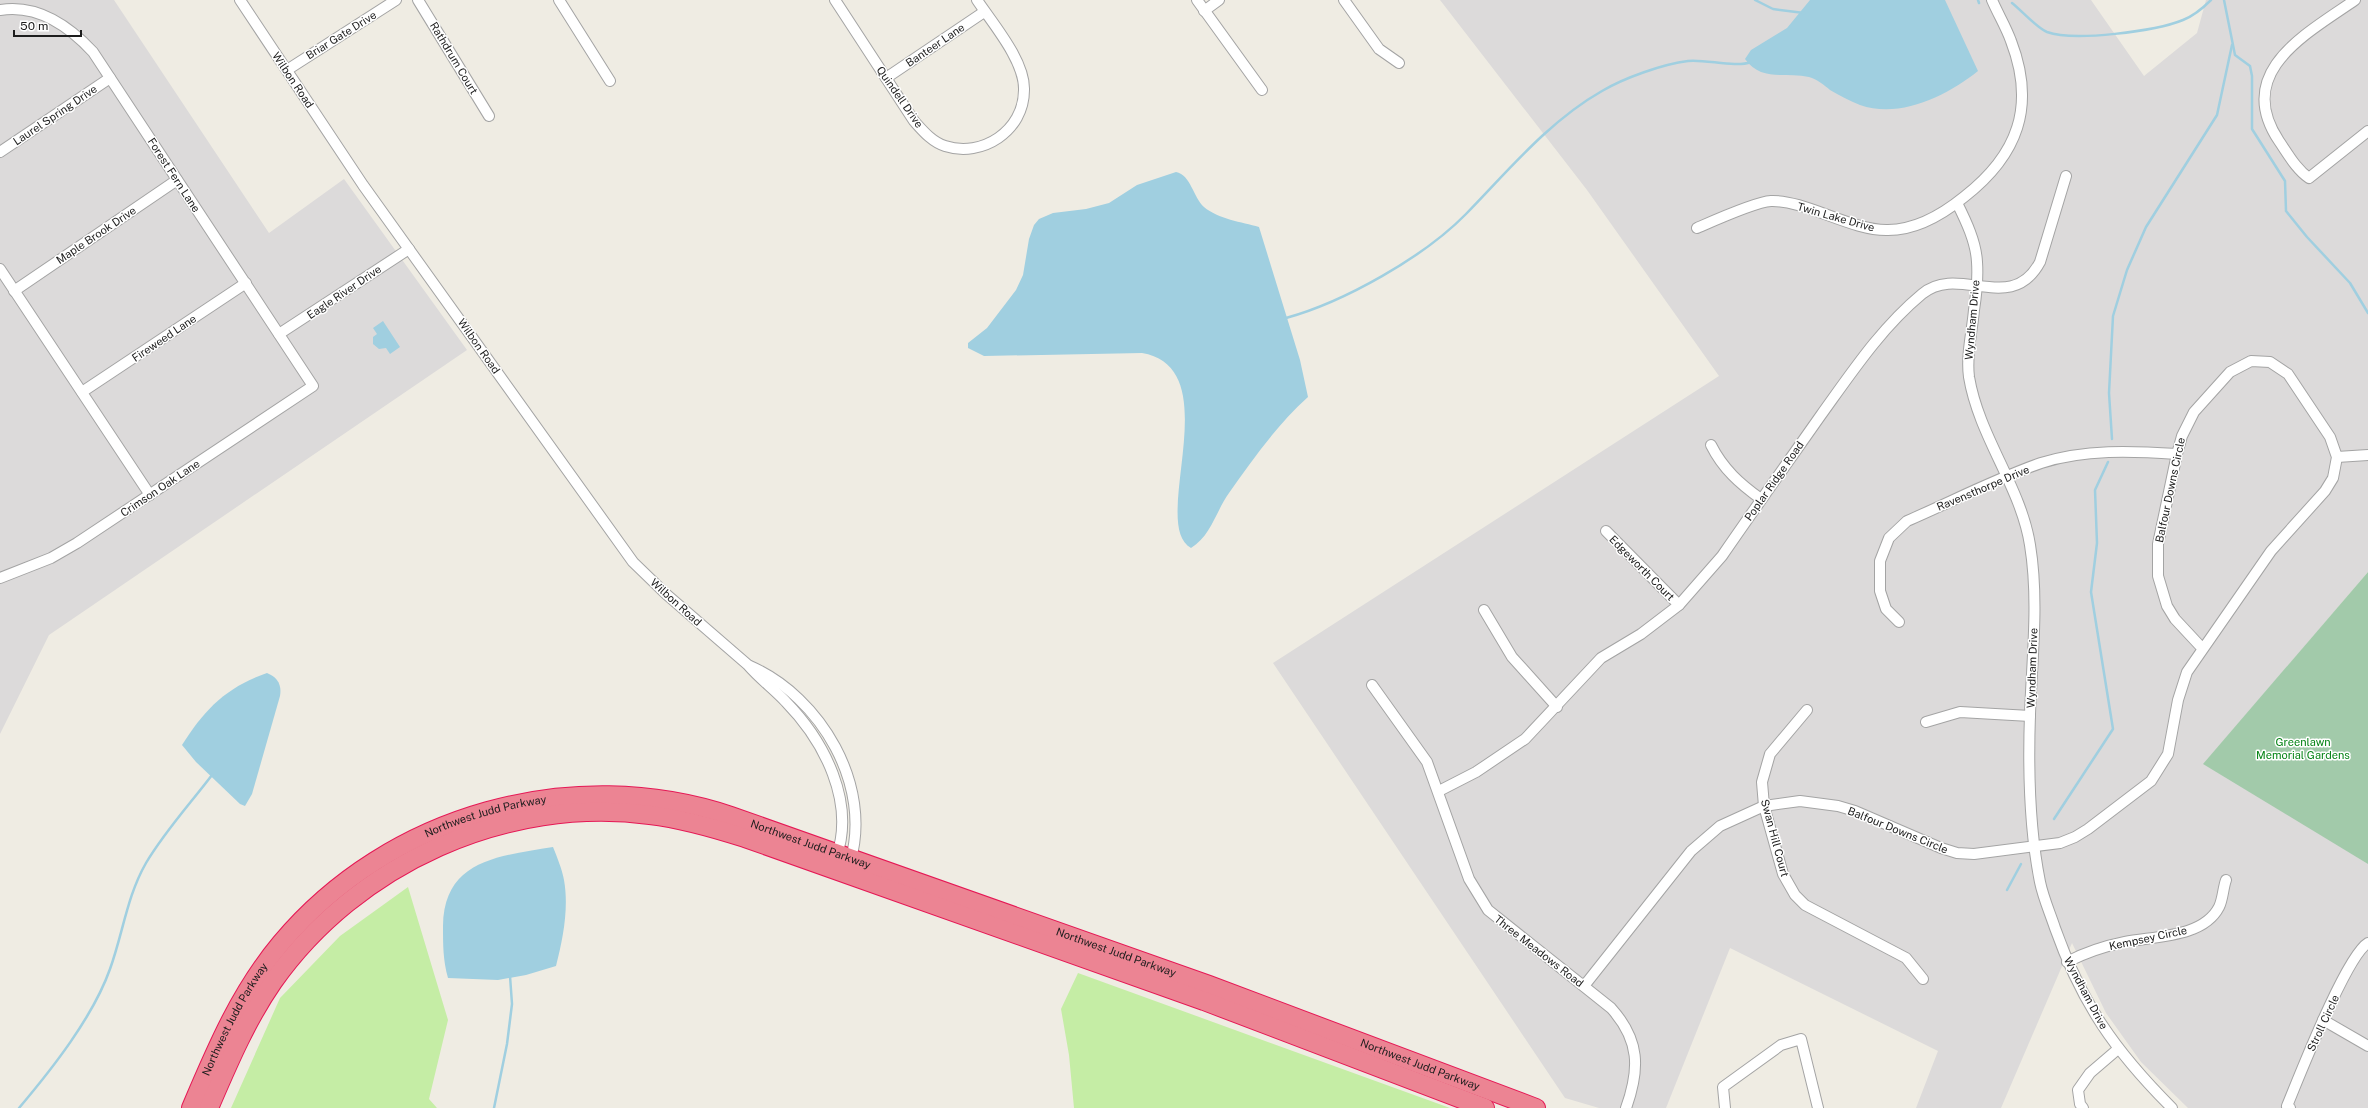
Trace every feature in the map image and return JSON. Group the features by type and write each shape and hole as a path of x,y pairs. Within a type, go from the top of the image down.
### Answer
{"highway":[{"name":"Northwest Judd Parkway","path":"191,1108 225,1030 244,995 295,927 330,894 369,864 404,844 460,819 534,800 581,795 636,796 681,802 715,810 842,863 1485,1108"},
{"name":"Northwest Judd Parkway","path":"210,1108 254,1012 282,969 316,931 344,905 379,879 429,851 467,835 512,822 566,813 607,812 649,815 708,826 842,863 1209,985 1536,1108"}],"street":[{"name":"Wilbon Road","path":"240,0 286,70 409,249 633,562 666,594 748,666 794,710 812,731 834,779 841,805 843,827 842,863"},
{"name":"Briar Gate Drive","path":"286,70 396,0"},
{"name":"Rathdrum Court","path":"418,0 489,116"},
{"path":"559,0 610,81"},
{"name":"Quindell Drive","path":"835,0 914,122 933,139 944,146 967,150 991,143 1009,131 1019,116 1024,91 1020,67 977,0"},
{"path":"1197,0 1262,90"},
{"path":"1204,11 1219,0"},
{"path":"1344,0 1379,49 1399,63"},
{"name":"Twin Lake Drive","path":"1697,228 1715,219 1770,201 1791,204 1858,225 1888,230 1920,225 1957,203 1987,180 2011,146 2021,115 2022,84 2011,42 1992,0"},
{"path":"2355,0 2300,38 2282,54 2271,70 2265,88 2265,110 2270,126 2300,172 2309,178 2368,131"},
{"name":"Forest Fern Lane","path":"0,10 35,12 66,27 93,52 313,386"},
{"name":"Banteer Lane","path":"886,78 984,12"},
{"name":"Laurel Spring Drive","path":"0,152 110,78"},
{"name":"Poplar Ridge Road","path":"1439,790 1476,772 1525,739 1601,658 1641,634 1678,605 1722,556 1868,349 1923,293 1946,283 1998,288 2013,286 2025,282 2034,273 2050,234 2066,176"},
{"name":"Maple Brook Drive","path":"14,291 177,180"},
{"name":"Wyndham Drive","path":"1957,203 1968,226 1977,262 1975,310 1968,345 1969,374 1974,403 2005,478 2018,503 2030,543 2034,580 2030,716 2030,798 2034,845 2040,884 2067,962 2096,1016 2118,1049 2136,1072 2172,1108"},
{"name":"Eagle River Drive","path":"279,334 409,249"},
{"path":"0,269 150,495"},
{"name":"Fireweed Lane","path":"82,392 246,283"},
{"name":"Balfour Downs Circle","path":"1584,986 1691,850 1720,826 1764,806 1800,802 1838,806 1855,811 1942,848 1966,854 2060,842 2088,830 2151,781 2158,773 2168,754 2172,742 2182,685 2187,672 2202,648 2271,551 2325,491 2333,478 2337,457 2330,437 2288,374 2270,362 2259,360 2242,364 2209,393 2187,423 2177,454 2158,544 2158,576 2168,606 2175,619 2202,648"},
{"name":"Crimson Oak Lane","path":"0,578 51,558 150,495 313,386"},
{"path":"1711,445 1738,483 1761,499"},
{"name":"Ravensthorpe Drive","path":"1899,622 1886,609 1880,591 1880,561 1889,538 1907,521 2042,463 2082,455 2125,450 2177,454"},
{"path":"2337,457 2368,455"},
{"name":"Edgeworth Court","path":"1606,531 1678,605"},
{"path":"1484,610 1512,657 1556,707"},
{"name":"Wilbon Road","path":"748,666 763,672 800,701 822,726 835,748 848,777 855,813 856,831 842,863"},
{"name":"Three Meadows Road","path":"1372,685 1427,762 1439,790 1469,879 1488,910 1611,1008 1621,1019 1633,1045 1636,1074 1626,1108"},
{"name":"Swan Hill Court","path":"1807,710 1770,754 1762,782 1764,806 1782,874 1795,895 1818,913 1906,958 1923,979"},
{"path":"1926,722 1960,712 2030,716"},
{"name":"Kempsey Circle","path":"2067,962 2086,952 2124,942 2176,934 2201,925 2219,907 2226,880"},
{"name":"Stroll Circle","path":"2290,1108 2287,1106 2323,1020 2356,954 2368,943"},
{"path":"2323,1020 2368,1046"},
{"path":"1725,1108 1724,1087 1781,1045 1801,1039 1818,1108"},
{"path":"2083,1108 2080,1104 2078,1090 2090,1074 2118,1049"}],"shaded area":[{"path":"0,0 114,0 269,233 344,179 467,350 49,635 0,734"},
{"path":"1440,0 2091,0 2144,76 2197,33 2206,0 2368,0 2368,572 2204,764 2368,860 2368,1108 2188,1108 2141,1062 2106,1013 2072,943 2001,1108 1916,1108 1938,1051 1730,948 1666,1108 1599,1108 1565,1098 1273,663 1719,376 1587,190"}],"green space":[{"name":"Greenlawn Memorial Gardens","path":"2368,572 2368,864 2203,764"},
{"path":"408,887 448,1020 429,1099 437,1108 231,1108 280,998 340,936"},
{"path":"1078,973 1450,1108 1074,1108 1069,1055 1061,1009"}],"water":[{"path":"1810,0 1945,0 1978,71 1952,89 1922,103 1907,107 1875,109 1848,100 1812,78 1774,75 1759,71 1751,66 1745,59 1751,50 1787,28"},
{"path":"1176,172 1185,177 1200,203 1210,211 1238,222 1259,227 1300,360 1308,397 1286,419 1266,443 1224,500 1204,537 1191,548 1180,534 1178,510 1185,415 1181,387 1168,365 1142,353 984,356 968,348 968,343 987,328 1016,290 1023,275 1029,239 1034,225 1039,219 1053,213 1086,209 1109,203 1137,185"},
{"path":"383,321 400,347 390,354 386,348 379,349 373,344 373,337 377,334 373,328"},
{"path":"267,673 274,677 278,682 280,696 252,794 245,806 240,804 196,762 182,745 190,732 217,701 240,685"},
{"path":"553,847 563,876 566,901 563,934 556,966 526,975 498,980 448,978 444,959 443,926 446,904 453,887 464,874 478,865 495,858"}],"waterway":[{"path":"1755,0 1773,9 1804,13"},
{"path":"2012,3 2043,30 2059,35 2076,36 2115,34 2171,24 2190,16 2211,0"},
{"path":"2224,0 2235,55 2250,66 2252,76 2252,129 2285,181 2286,211 2307,237 2350,283 2368,313"},
{"path":"2112,439 2109,393 2113,316 2127,270 2146,227 2217,115 2232,45"},
{"path":"1286,318 1309,311 1333,301 1406,262 1449,230 1530,148 1564,117 1602,91 1621,81 1667,65 1688,61 1729,64 1744,64 1751,62"},
{"path":"2054,819 2113,729 2091,592 2097,543 2095,490 2108,462"},
{"path":"19,1108 58,1060 82,1024 103,987 110,969 134,888 146,863 169,829 212,775"},
{"path":"2007,890 2021,864"},
{"path":"494,1108 507,1044 512,1004 510,976"}]}
